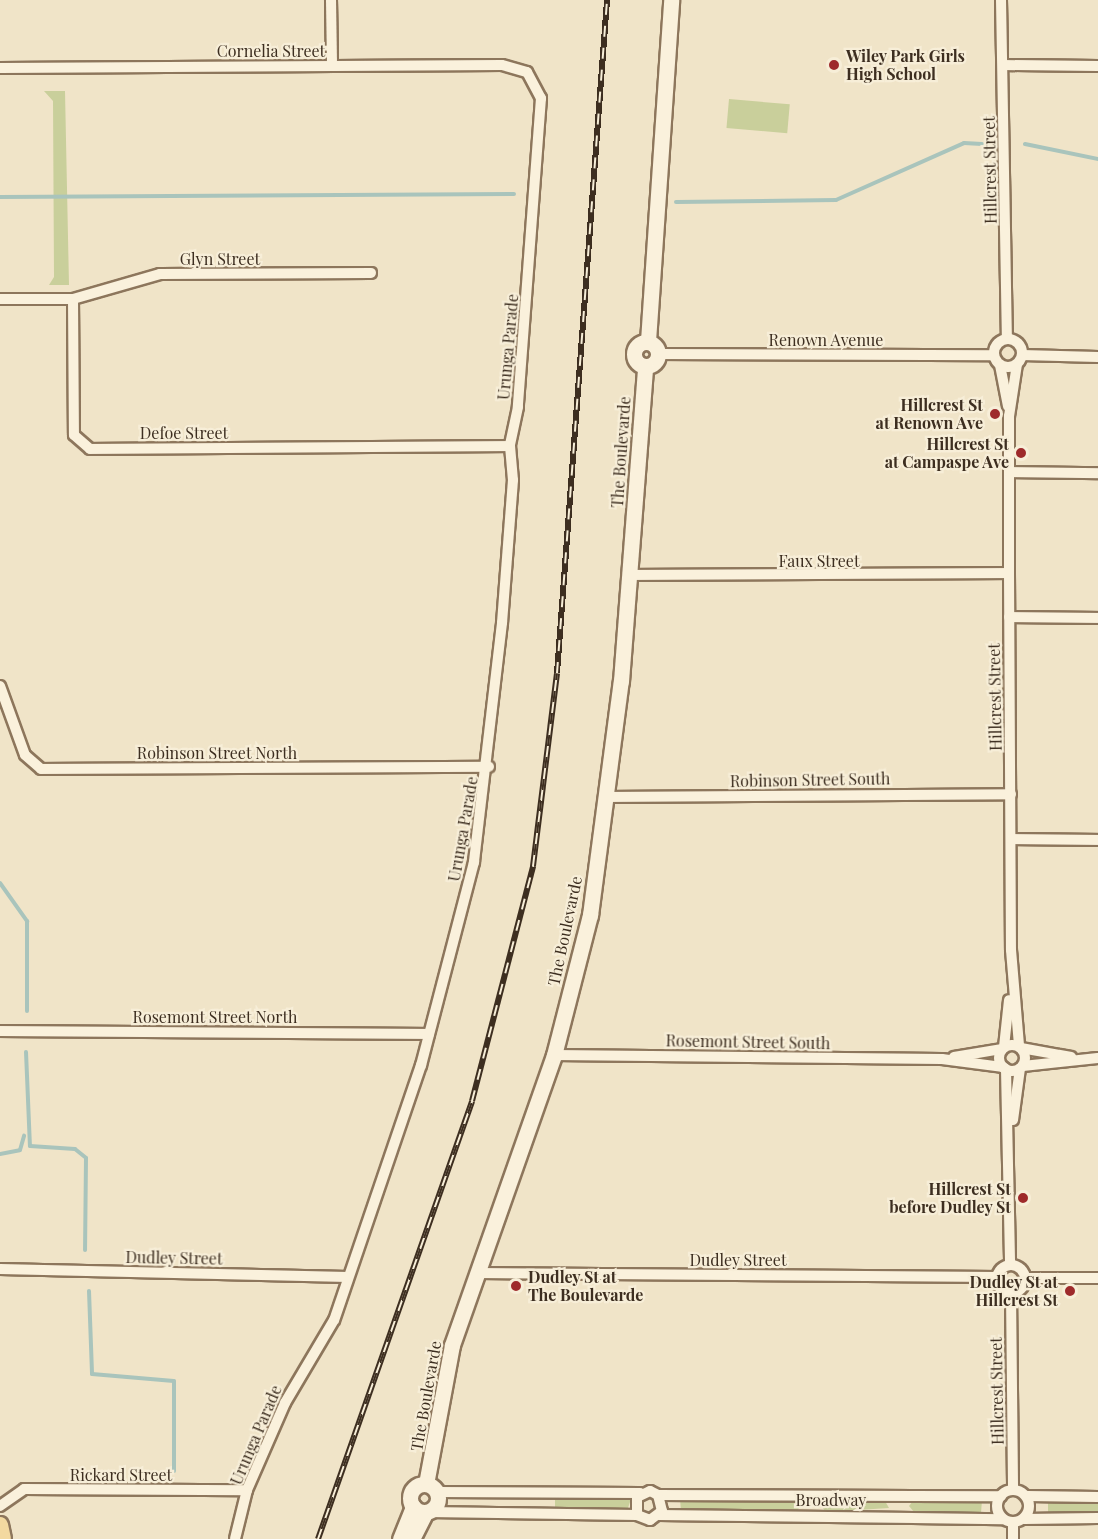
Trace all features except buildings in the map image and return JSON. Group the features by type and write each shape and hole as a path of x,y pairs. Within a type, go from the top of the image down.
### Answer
{"main road":[{"path":"0,1524 3,1539"}],"street":[{"path":"331,0 332,66"},
{"path":"645,366 659,354 648,342 671,0"},
{"name":"Hillcrest Street","path":"1001,0 1007,339"},
{"name":"Cornelia Street","path":"0,68 502,65 527,72 536,83"},
{"path":"1003,65 1098,66"},
{"name":"Urunga Parade","path":"235,1539 247,1491 285,1403 334,1320 429,1034 457,940 489,767 513,480 510,446 518,407 540,128 536,83"},
{"name":"Glyn Street","path":"73,299 160,274 371,273"},
{"path":"0,299 73,299"},
{"name":"Defoe Street","path":"73,299 74,435 85,447 510,446"},
{"path":"1019,359 1017,342 1007,339 999,342 994,355 1000,365 1019,359 1098,357"},
{"name":"The Boulevarde","path":"400,1539 422,1511 436,1506 431,1488 447,1366 554,1055 590,915 609,797 630,575 645,366 634,353 648,342"},
{"name":"Renown Avenue","path":"659,354 994,355"},
{"name":"Hillcrest Street","path":"1009,416 1019,359"},
{"name":"Hillcrest Street","path":"1000,365 1009,416 1012,978 1021,1067"},
{"path":"1010,472 1098,473"},
{"name":"Faux Street","path":"630,575 1009,573"},
{"path":"1009,617 1098,618"},
{"name":"Robinson Street North","path":"0,686 25,755 41,769 489,767"},
{"name":"Robinson Street South","path":"609,797 1011,794"},
{"path":"1012,839 1098,840"},
{"name":"Hillcrest Street","path":"1004,1069 1003,1048 1012,978"},
{"name":"Rosemont Street North","path":"0,1031 429,1034"},
{"path":"1020,1047 1083,1058"},
{"name":"Rosemont Street South","path":"942,1059 1020,1047"},
{"name":"Rosemont Street South","path":"554,1055 942,1059 1004,1069 1021,1067"},
{"path":"1010,1150 1021,1067 1098,1058"},
{"path":"1004,1069 1010,1150 1010,1264 997,1277 999,1287 1011,1293 1023,1287 1025,1278 1020,1268 1010,1264"},
{"name":"Dudley Street","path":"0,1269 348,1277"},
{"name":"Dudley Street","path":"479,1273 997,1277"},
{"path":"1025,1278 1098,1278"},
{"name":"Hillcrest Street","path":"1011,1293 1013,1489"},
{"path":"422,1511 637,1515 650,1520 659,1515 658,1495 431,1488"},
{"name":"The Boulevarde","path":"422,1511 411,1493 431,1488"},
{"name":"Rickard Street","path":"0,1506 24,1489 247,1491"},
{"path":"1013,1539 1001,1496 1013,1489 1027,1496 1098,1497"},
{"path":"637,1515 634,1501 640,1493"},
{"name":"Broadway","path":"658,1495 1001,1496"},
{"path":"1024,1520 1027,1496"},
{"name":"The Boulevarde","path":"412,1539 422,1511"},
{"name":"Broadway","path":"659,1515 1008,1522"},
{"path":"1008,1522 1098,1518"}],"green space":[{"path":"44,91 65,91 69,285 49,285 54,277 53,101"},
{"path":"729,99 790,104 787,133 726,128"},
{"path":"555,1499 631,1499 628,1508 611,1510 555,1509"},
{"path":"680,1499 797,1500 801,1505 797,1511 681,1511"},
{"path":"827,1500 885,1501 889,1508 826,1512 821,1506"},
{"path":"982,1500 981,1513 914,1512 909,1506 913,1501"},
{"path":"1048,1502 1098,1502 1098,1514 1048,1514"}],"waterway":[{"path":"676,202 836,200 964,143 982,144"},
{"path":"1025,144 1098,159"},
{"path":"0,197 514,194"},
{"path":"0,883 27,921 27,1011"},
{"path":"26,1052 30,1146 75,1149 86,1158 85,1250"},
{"path":"0,1154 20,1150 24,1136"},
{"path":"89,1291 92,1374 174,1381 174,1471"}],"railway":[{"path":"318,1539 472,1101 533,866 557,673 607,0"}],"place":[{"name":"Wiley Park Girls High School","path":"834,65"},
{"name":"Hillcrest St at Renown Ave","path":"995,414"},
{"name":"Hillcrest St at Campaspe Ave","path":"1021,453"},
{"name":"Hillcrest St before Dudley St","path":"1023,1198"},
{"name":"Dudley St at The Boulevarde","path":"516,1286"},
{"name":"Dudley St at Hillcrest St","path":"1070,1291"}]}
